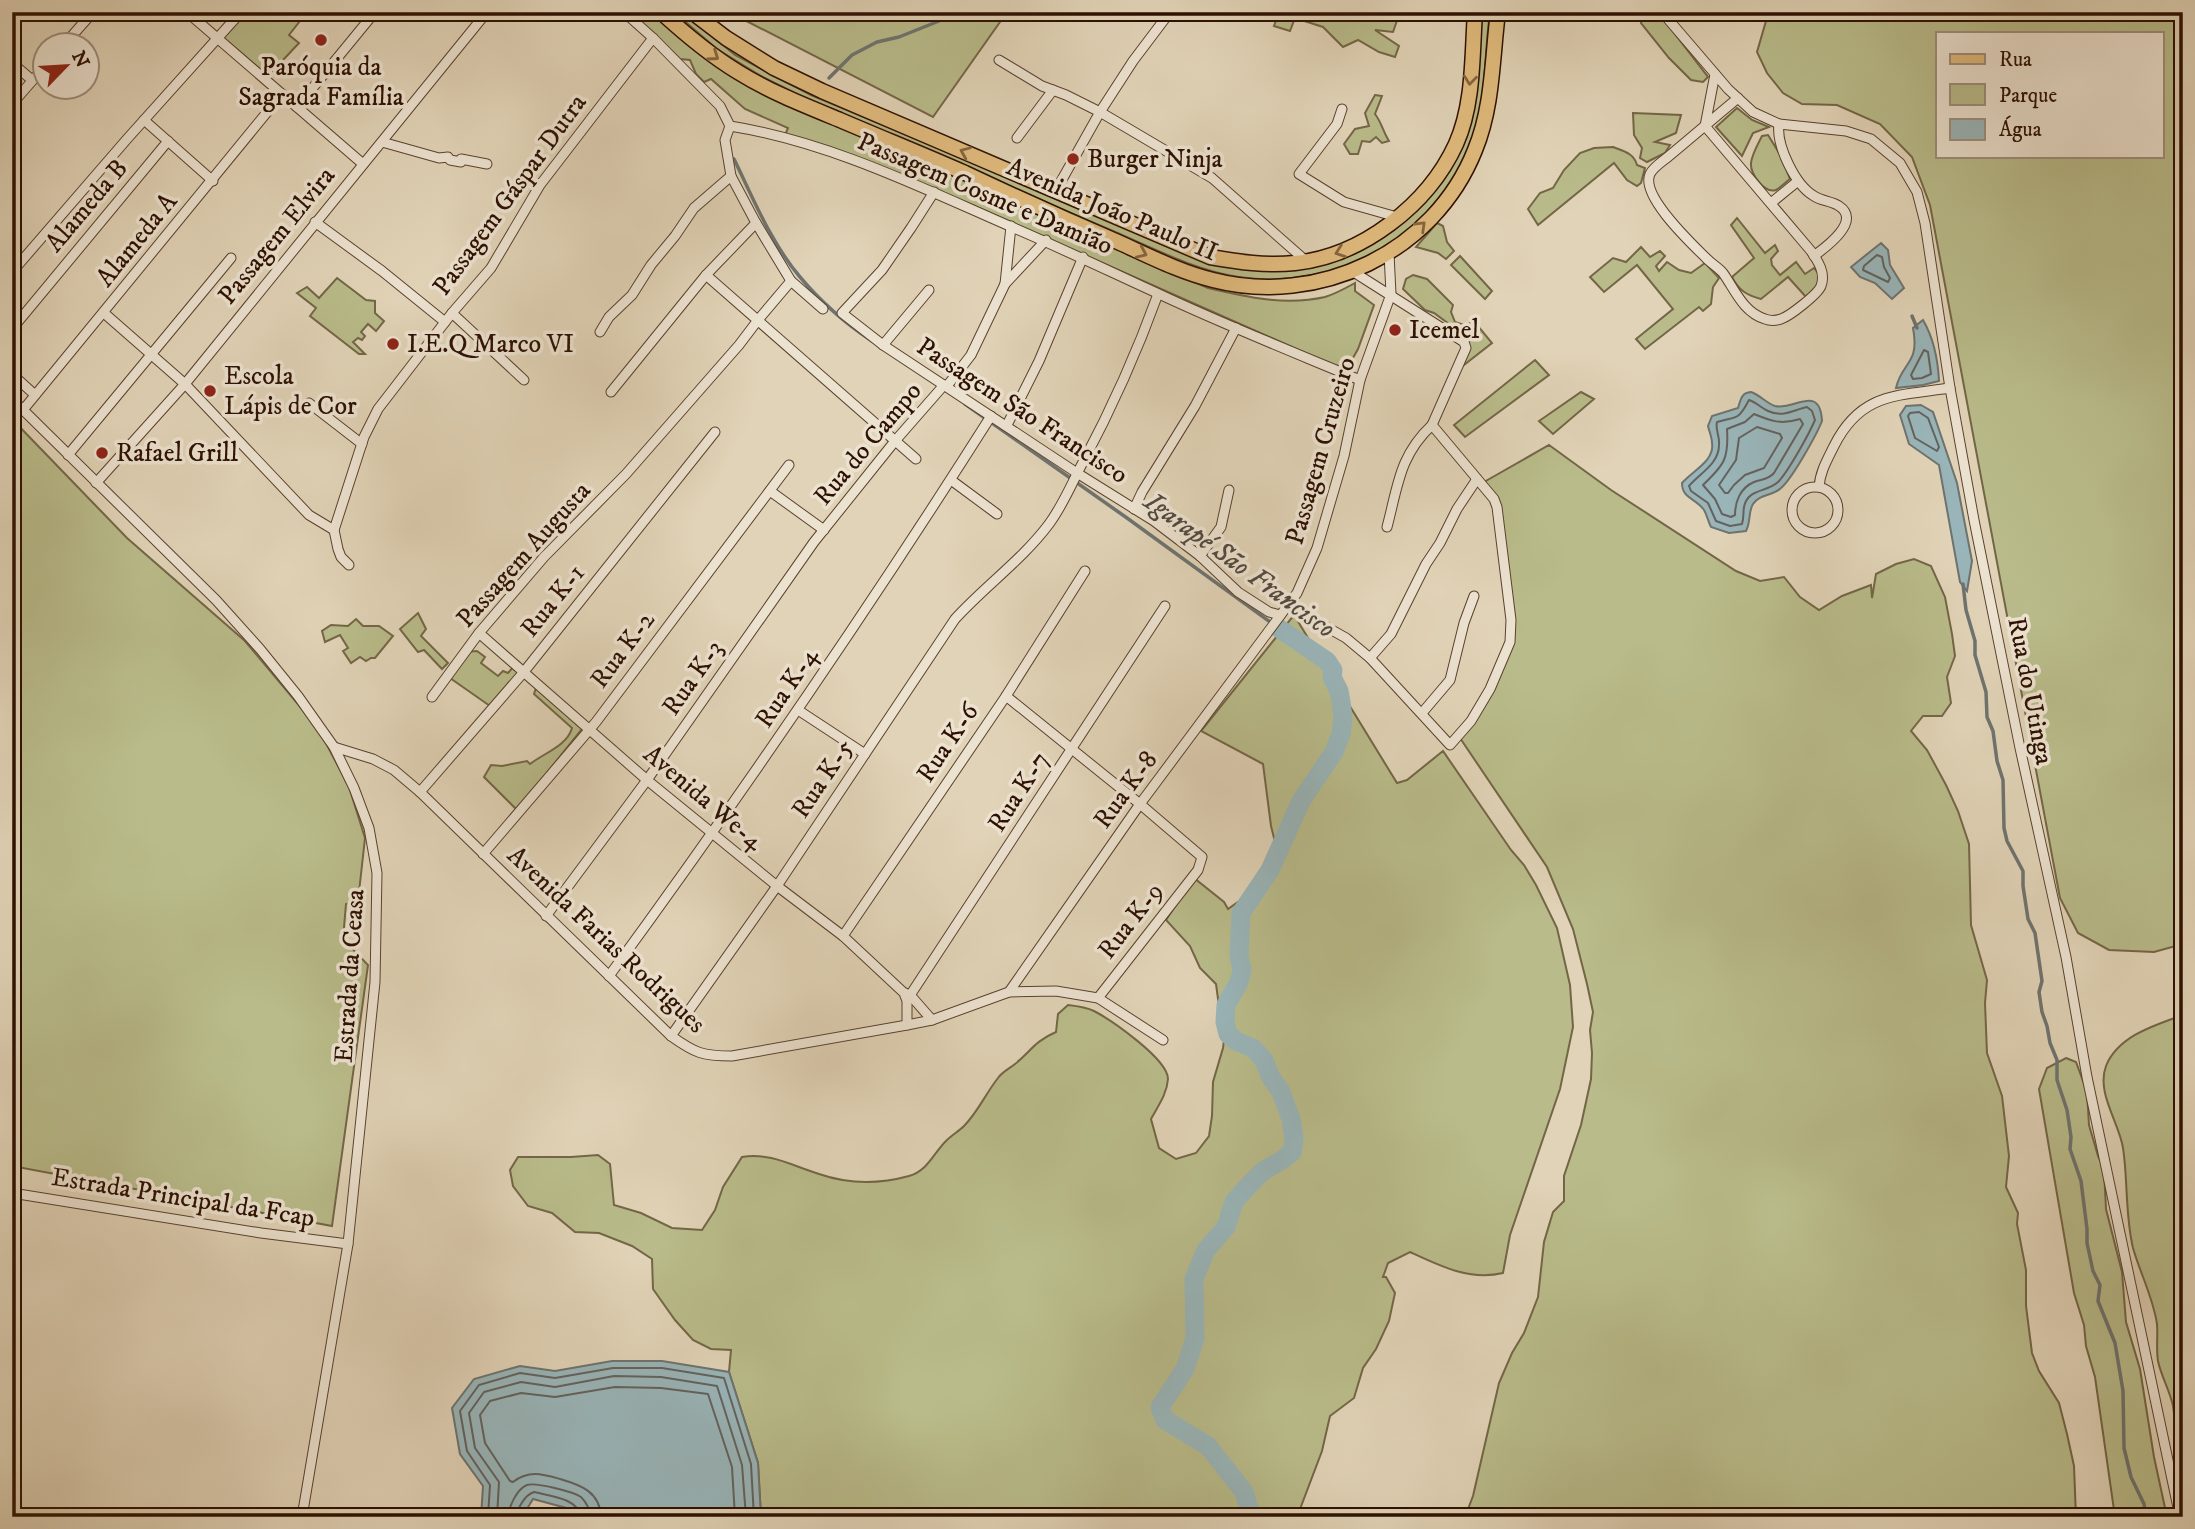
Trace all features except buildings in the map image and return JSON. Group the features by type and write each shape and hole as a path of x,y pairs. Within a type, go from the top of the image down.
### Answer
{"main road":[{"name":"Avenida João Paulo II","path":"661,12 706,51 766,88 1186,271 1212,280 1262,288 1311,284 1352,271 1405,242 1445,203 1474,152 1491,94 1498,12"},
{"name":"Avenida João Paulo II","path":"692,12 726,38 774,68 1210,257 1255,265 1306,261 1350,248 1380,231 1418,198 1435,178 1457,143 1468,99 1475,12"}],"street":[{"path":"75,32 93,12"},
{"path":"187,12 363,164"},
{"path":"12,272 241,12"},
{"path":"297,107 375,12"},
{"name":"Passagem Elvira","path":"96,483 185,384 487,12"},
{"path":"624,12 720,106 730,126 725,140 731,176 791,281 823,309"},
{"path":"1055,192 1100,112 1133,61 1170,12"},
{"name":"Rua do Utinga","path":"1662,12 1753,112 1779,124 1846,131 1871,139 1889,152 1909,176 1917,192 1925,223 1950,388 2020,748 2066,957 2087,1077 2180,1517"},
{"name":"Passagem Gáspar Dutra","path":"334,530 362,444 378,409 452,313 491,268 540,186 653,38"},
{"path":"999,60 1100,112 1212,178 1306,261"},
{"path":"12,63 32,80 12,104"},
{"path":"1705,125 1716,74"},
{"path":"1017,138 1053,90"},
{"name":"Alameda A","path":"23,410 282,94"},
{"path":"1705,125 1821,266 1820,288 1779,320 1767,320 1752,312 1740,300 1723,273 1660,209 1648,185 1650,172 1705,125 1738,98"},
{"path":"1342,110 1337,124 1299,174 1344,202 1397,217"},
{"path":"144,121 213,181"},
{"path":"1779,124 1778,133 1798,181 1815,197 1842,207 1847,219 1843,229 1832,242 1814,256"},
{"name":"Passagem Cosme e Damião","path":"730,126 763,131 845,156 1046,240 1158,294 1360,380"},
{"name":"Alameda B","path":"12,329 168,141"},
{"path":"382,142 439,158 488,164"},
{"path":"600,332 609,317 632,295 694,208 731,176"},
{"path":"1771,203 1798,181"},
{"name":"Passagem São Francisco","path":"934,192 882,270 842,313 989,419 1007,425 1076,478 1154,521 1199,556 1238,592 1269,612 1276,621"},
{"path":"315,222 445,322"},
{"path":"611,392 706,275 756,223"},
{"name":"Rua do Campo","path":"1005,284 1011,226"},
{"name":"Rua do Campo","path":"824,530 895,441 971,355 1005,284 1046,240"},
{"path":"1389,253 1391,294"},
{"path":"1007,425 1039,361 1083,257"},
{"path":"68,455 230,258"},
{"path":"1352,271 1460,339 1466,348 1432,425 1419,438 1402,466 1387,527"},
{"path":"706,275 916,459"},
{"name":"Passagem Augusta","path":"432,697 479,633 544,557 626,474 791,281"},
{"path":"883,345 929,290"},
{"name":"Rua K-5","path":"671,1036 777,886 955,619 979,593 1032,545 1066,499 1124,384 1158,294"},
{"name":"Passagem Cruzeiro","path":"1276,621 1289,606 1306,576 1317,548 1344,456 1360,380 1391,294"},
{"path":"104,313 185,384 309,516 334,530 341,557 349,565"},
{"path":"452,313 524,380"},
{"path":"1134,509 1195,407 1236,328"},
{"path":"12,373 35,395"},
{"path":"1819,487 1824,465 1839,437 1846,425 1860,412 1880,399 1891,396 1950,388"},
{"name":"Estrada da Ceasa","path":"12,399 225,610 298,696 334,747 369,828 377,873 375,982 348,1244 302,1517"},
{"path":"309,403 362,444"},
{"name":"Rua K-4","path":"609,976 713,834 798,710 989,419"},
{"path":"1289,606 1346,638 1370,658 1450,745 1471,721 1490,689 1510,642 1511,620 1497,507 1494,499 1432,425"},
{"name":"Rua K-1","path":"420,792 523,673 715,432"},
{"name":"Rua K-2","path":"483,855 589,730 789,465"},
{"path":"951,480 997,514"},
{"path":"1370,658 1391,634 1429,558 1477,480"},
{"path":"1819,487 1826,490 1836,502 1837,517 1828,529 1813,533 1799,527 1792,514 1792,507 1794,500 1804,489 1819,487"},
{"path":"1199,556 1221,527 1229,490"},
{"path":"770,491 824,530"},
{"name":"Rua K-3","path":"546,916 647,780 824,530"},
{"name":"Rua K-6","path":"843,936 1006,696 1086,571"},
{"path":"1422,713 1450,680 1464,623 1474,596"},
{"name":"Rua K-7","path":"907,996 1165,606"},
{"name":"Rua K-8","path":"1009,992 1140,804 1276,621"},
{"name":"Avenida We-4","path":"479,633 647,780 843,936 932,1020"},
{"path":"1006,696 1140,804"},
{"path":"798,710 866,754"},
{"name":"Avenida Farias Rodrigues","path":"334,747 373,759 394,769 671,1036 694,1052 732,1056 907,1025 932,1020 1009,992 1056,991 1098,998 1163,1040"},
{"name":"Rua K-9","path":"1098,998 1202,862 1199,853 1140,804"},
{"path":"907,996 907,1025"},
{"name":"Estrada Principal da Fcap","path":"12,1194 348,1244"}],"green space":[{"path":"244,12 307,12 289,35 299,43 268,76 221,37"},
{"path":"630,12 652,12 708,58 750,87 789,106 853,131 1208,288 1251,297 1295,301 1325,297 1355,283 1355,291 1374,305 1358,349 1349,365 1335,366 938,190 785,135 788,128 745,109 711,79 704,82 696,74 690,60 680,59"},
{"path":"674,12 682,12 735,55 811,95 1207,261 1351,254 1377,241 1430,196 1459,149 1480,12 1490,12 1478,121 1466,157 1449,187 1427,214 1401,236 1372,254 1341,268 1308,276 1273,279 1222,274 1188,263 795,93 717,49"},
{"path":"729,12 1007,12 933,117"},
{"path":"1279,12 1400,12 1393,32 1375,30 1399,46 1395,57 1379,52 1358,40 1343,47 1323,27 1295,18 1290,31 1274,26"},
{"path":"1640,12 1658,12 1708,77 1703,82 1691,80 1669,58 1641,23"},
{"path":"1772,12 2085,12 2094,15 2095,12 2183,12 2183,944 2154,952 2109,950 2078,933 2060,898 1930,205 1912,157 1880,124 1837,105 1802,104 1783,93 1767,73 1757,52 1766,21"},
{"path":"1375,95 1382,96 1375,114 1389,141 1382,143 1376,137 1370,142 1362,141 1358,154 1350,154 1344,144 1355,129 1369,126 1365,113"},
{"path":"1737,108 1752,120 1769,127 1753,133 1742,156 1716,127"},
{"path":"1633,113 1681,115 1676,133 1655,142 1670,145 1665,153 1647,162 1640,158 1642,148 1634,135"},
{"path":"1768,135 1781,156 1790,179 1776,190 1763,186 1751,167 1762,136"},
{"path":"1613,147 1628,153 1637,165 1645,168 1641,183 1637,186 1627,180 1614,163 1538,225 1528,209 1540,193 1553,188 1564,170 1580,153 1594,148"},
{"path":"1737,218 1765,253 1775,245 1778,251 1771,259 1772,265 1780,275 1796,262 1805,274 1814,268 1818,273 1818,285 1806,297 1788,277 1761,299 1741,289 1732,277 1754,258 1731,225"},
{"path":"1437,223 1443,226 1447,242 1454,251 1446,259 1438,253 1416,247"},
{"path":"1641,247 1650,257 1660,251 1665,256 1656,266 1659,271 1667,262 1679,270 1691,273 1705,263 1719,278 1713,287 1711,304 1703,311 1699,307 1645,349 1636,339 1673,309 1637,265 1604,292 1590,277 1613,258 1626,262"},
{"path":"1460,256 1492,291 1485,299 1451,265"},
{"path":"1413,275 1427,279 1453,305 1451,312 1455,322 1467,326 1473,320 1492,343 1464,365 1468,338 1434,313 1425,310 1403,289 1406,279"},
{"path":"337,278 366,300 375,301 375,313 384,321 376,331 368,324 361,332 365,336 362,340 358,338 353,342 365,354 359,354 310,316 316,308 297,293 307,287 319,298"},
{"path":"1535,360 1549,375 1465,437 1454,425"},
{"path":"1581,392 1594,399 1553,434 1539,421"},
{"path":"12,419 127,538 245,641 318,728 349,787 365,838 358,901 346,904 343,939 368,965 332,1226 12,1166"},
{"path":"1549,445 1611,490 1736,571 1760,581 1784,577 1800,597 1819,610 1842,596 1871,585 1872,598 1876,574 1896,564 1914,559 1931,566 1945,597 1952,634 1955,656 1947,677 1951,703 1942,716 1923,716 1911,731 1927,750 1946,785 1969,844 1971,925 1987,980 1987,1053 2002,1096 2009,1156 2006,1187 2018,1213 2017,1224 2026,1270 2026,1306 2032,1353 2039,1371 2059,1403 2074,1466 2076,1517 1465,1517 1473,1496 1499,1383 1524,1333 1538,1297 1544,1242 1553,1212 1564,1201 1564,1176 1581,1125 1591,1079 1590,1030 1593,1012 1573,929 1547,867 1460,738 1507,653 1512,636 1500,507 1484,482"},
{"path":"418,613 426,629 421,636 448,663 442,669 424,650 418,652 400,629"},
{"path":"1294,615 1397,783 1407,780 1443,751 1524,865 1557,928 1570,985 1573,1027 1560,1089 1510,1235 1503,1273 1467,1274 1410,1252 1388,1263 1383,1277 1386,1277 1395,1293 1389,1321 1376,1349 1363,1368 1354,1398 1330,1416 1322,1451 1297,1517 761,1517 758,1463 729,1372 731,1350 711,1349 693,1340 675,1320 653,1289 652,1259 632,1246 599,1233 575,1232 552,1213 528,1206 513,1186 510,1170 518,1157 598,1155 610,1164 614,1205 641,1213 672,1228 702,1230 715,1210 723,1187 742,1157 762,1156 830,1177 853,1181 875,1182 916,1174 949,1138 969,1121 1001,1074 1038,1043 1056,1032 1058,1014 1068,1005 1094,1011 1125,1031 1159,1061 1168,1079 1164,1095 1151,1119 1159,1148 1176,1159 1196,1153 1209,1136 1213,1082 1225,1033 1219,1022 1216,984 1200,968 1190,946 1166,920 1194,878 1224,902 1228,909 1256,889 1268,875 1282,849 1275,842 1271,826 1263,764 1201,731"},
{"path":"356,619 363,626 379,626 393,636 375,658 366,661 360,657 351,663 343,651 348,648 340,635 325,642 322,631 331,625 348,626"},
{"path":"477,651 485,657 481,663 498,676 503,671 508,673 513,667 519,674 490,706 450,678 466,652"},
{"path":"536,688 582,729 517,810 484,777 491,765 502,766 527,761 530,764 565,740 572,728 534,694"},
{"path":"2183,1015 2183,1480 2173,1406 2158,1361 2155,1314 2130,1236 2123,1148 2106,1097 2104,1076 2112,1056 2128,1039"},
{"path":"2066,1058 2076,1062 2087,1092 2089,1125 2104,1169 2106,1209 2122,1272 2126,1322 2140,1369 2167,1517 2115,1517 2095,1377 2074,1293 2039,1089 2047,1068"}],"water":[{"path":"1881,243 1888,250 1890,265 1904,288 1892,299 1875,283 1860,277 1851,267"},
{"path":"1923,320 1935,350 1939,381 1896,388 1914,349 1913,328"},
{"path":"1751,392 1775,406 1782,407 1804,401 1816,403 1822,421 1786,483 1778,491 1759,498 1753,504 1746,531 1729,533 1711,527 1704,510 1684,492 1682,483 1710,455 1712,441 1708,426 1712,416 1738,408 1743,395"},
{"path":"1921,405 1933,412 1957,483 1972,561 1967,591 1960,582 1939,465 1909,444 1900,415 1906,406"},
{"path":"612,1361 662,1361 729,1372 758,1463 761,1517 576,1517 570,1509 533,1499 522,1517 481,1517 483,1486 460,1454 452,1408 474,1379 520,1366 555,1371"}],"waterway":[{"name":"Igarapé São Francisco","path":"829,78 852,55 877,42 899,37 949,17 954,12"},
{"name":"Igarapé São Francisco","path":"734,159 763,220 790,264 824,303 872,341"},
{"path":"1912,316 1917,328"},
{"name":"Igarapé São Francisco","path":"965,404 1277,627"},
{"path":"1963,584 1966,610 1975,641 1975,655 1986,692 1987,717 1993,731 2003,780 2004,828 2007,841 2023,871 2028,919 2035,933 2042,981 2039,992 2042,1012 2057,1060 2057,1080 2067,1110 2070,1149 2081,1181 2087,1243 2093,1271 2100,1285 2098,1301 2115,1343 2123,1391 2124,1448 2131,1477 2144,1504 2146,1517"},
{"name":"Igarapé São Francisco","path":"1252,1517 1244,1492 1208,1446 1165,1420 1160,1407 1185,1369 1195,1338 1194,1279 1206,1250 1226,1227 1234,1202 1263,1171 1292,1152 1294,1139 1291,1119 1281,1092 1270,1076 1264,1060 1253,1048 1236,1041 1228,1034 1225,1022 1226,1005 1239,982 1242,970 1239,956 1241,913 1270,870 1301,801 1334,752 1341,734 1343,718 1339,691 1332,677 1333,670 1327,661 1277,627"}],"place":[{"name":"Paróquia da Sagrada Família","path":"321,40"},
{"name":"Burger Ninja","path":"1073,159"},
{"name":"Icemel","path":"1395,330"},
{"name":"I.E.Q Marco VI","path":"393,344"},
{"name":"Escola Lápis de Cor","path":"210,391"},
{"name":"Rafael Grill","path":"102,453"}]}
